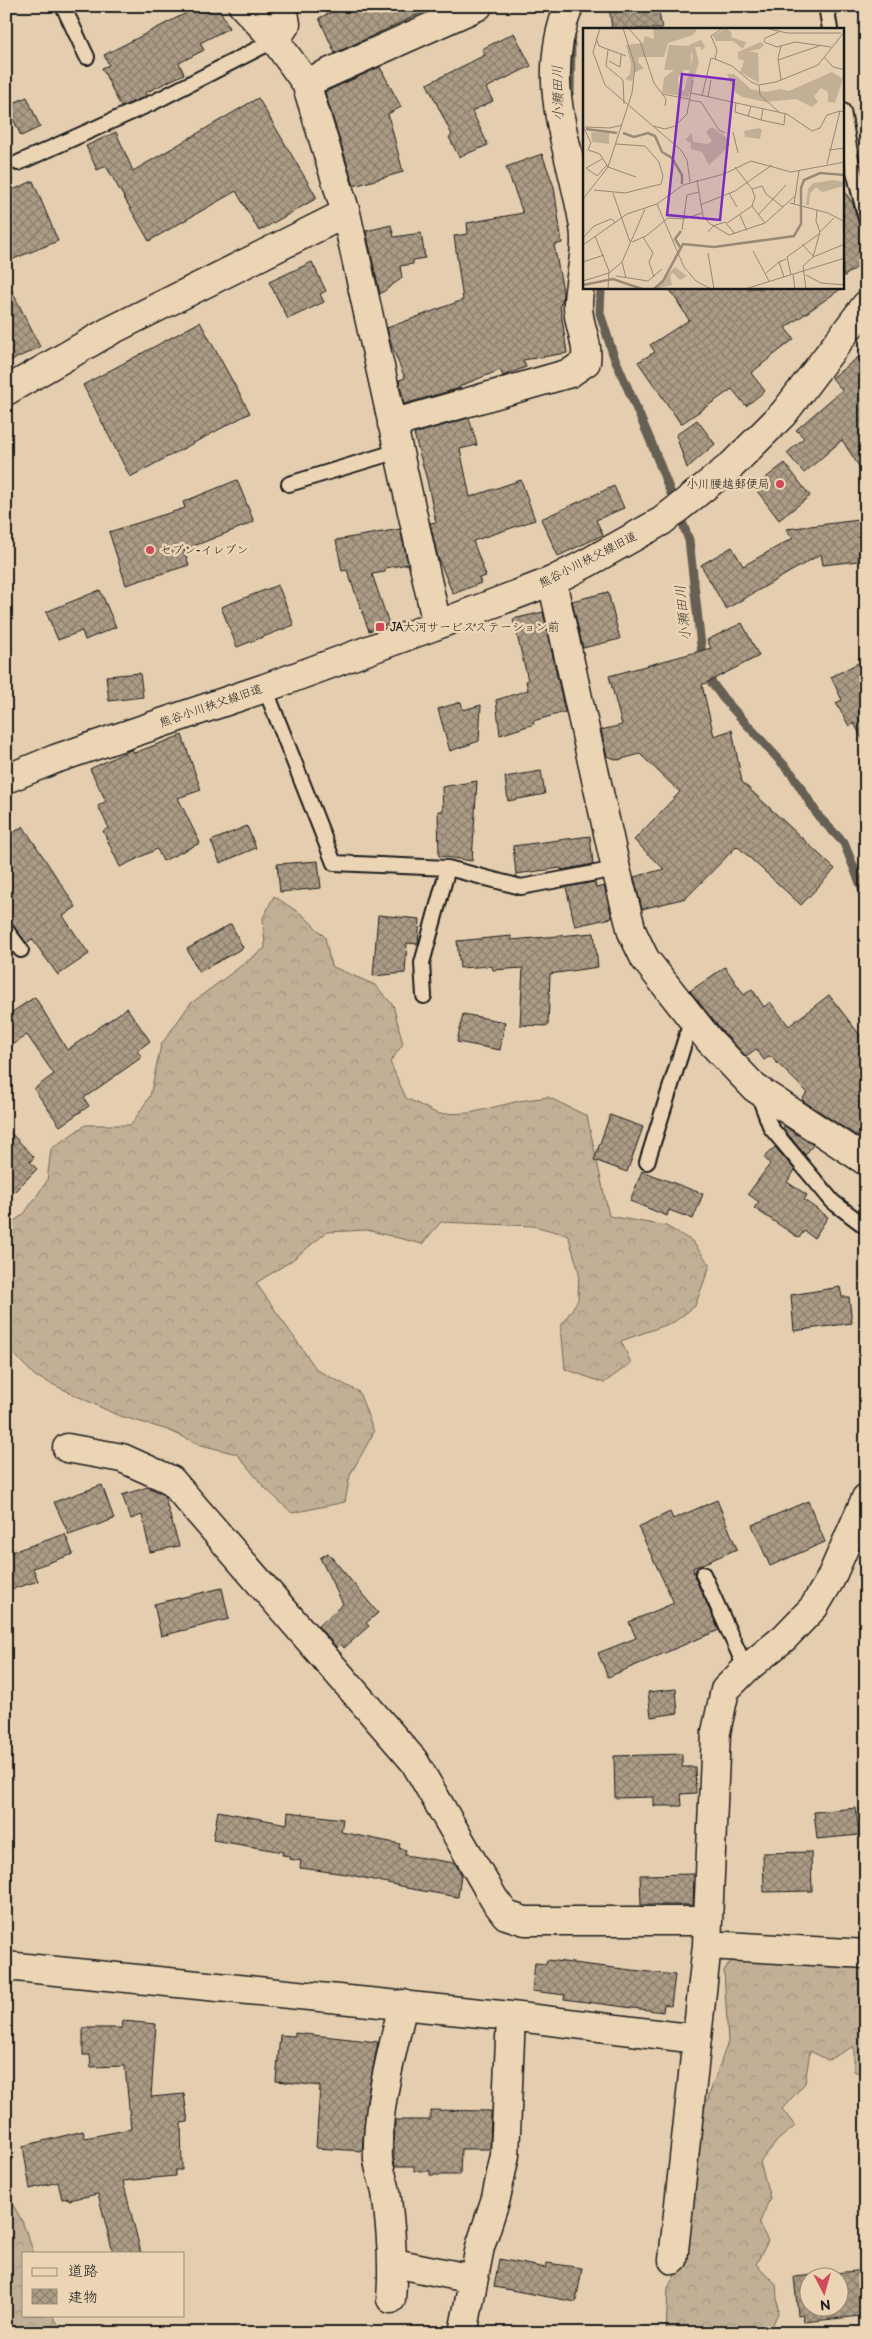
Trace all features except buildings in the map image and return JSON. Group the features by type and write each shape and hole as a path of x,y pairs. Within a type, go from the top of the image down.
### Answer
{"street":[{"path":"243,6 275,40 306,83 346,213 436,625"},
{"path":"275,40 286,24 283,6"},
{"path":"306,83 478,6"},
{"path":"569,6 563,21 557,59 556,100 560,128 583,224"},
{"path":"6,391 110,331 346,213"},
{"path":"392,424 570,373 586,362 588,348 580,328 578,303 583,266"},
{"name":"熊谷小川秩父線旧道","path":"9,774 265,688 552,581 662,521 732,465 784,413 866,305"},
{"path":"552,581 616,869 632,932 645,959 709,1040 755,1088 866,1161"},
{"path":"67,1448 122,1458 171,1480 414,1762 494,1900 506,1916 525,1921 707,1933 866,1954"},
{"path":"673,2260 707,1933 716,1732 724,1690 784,1638 814,1607 830,1580 866,1498"},
{"path":"6,1966 403,2004 697,2039"},
{"path":"392,2299 394,2263 385,2188 378,2161 379,2138 390,2064 403,2004"},
{"path":"463,2333 480,2247 496,2198 506,2156 511,2016"},
{"path":"394,2263 473,2279"}],"lane":[{"path":"64,6 87,57"},
{"path":"826,6 830,28"},
{"path":"18,163 154,102 275,40"},
{"path":"844,117 851,159 866,219"},
{"path":"289,484 398,451"},
{"path":"265,688 334,863 448,868 521,887 616,869"},
{"path":"424,996 422,963 448,868"},
{"path":"6,930 21,950"},
{"path":"647,1162 692,1017"},
{"path":"755,1088 771,1128 833,1202 866,1227"},
{"path":"703,1574 746,1669"}],"green space":[{"path":"274,896 304,916 325,937 331,966 375,985 393,1005 403,1044 390,1062 406,1098 438,1114 470,1113 519,1101 548,1097 587,1116 609,1216 666,1226 692,1241 710,1265 695,1306 674,1322 621,1341 631,1363 604,1383 565,1369 561,1326 578,1300 579,1272 568,1235 533,1226 441,1222 422,1244 367,1230 327,1232 291,1261 256,1283 317,1370 359,1392 374,1432 350,1475 345,1502 292,1513 263,1486 237,1454 201,1445 168,1430 117,1415 35,1376 6,1346 6,1227 24,1214 47,1181 51,1149 85,1125 131,1125 150,1096 161,1045 190,1004 265,948 263,918"},
{"path":"736,1956 866,1969 866,2076 854,2071 854,2046 828,2060 810,2051 805,2083 782,2109 795,2126 778,2140 760,2162 770,2198 759,2224 768,2241 756,2264 776,2284 778,2313 769,2333 666,2333 668,2288 688,2248 703,2112 728,2042 724,1970"},
{"path":"6,2193 22,2221 34,2252 22,2252 22,2316 53,2316 64,2333 6,2333"}],"waterway":[{"name":"小瀬田川","path":"570,92 571,45"},
{"name":"小瀬田川","path":"601,289 600,313 613,354 651,442 689,540 704,672 723,698 792,774 819,817 844,843 866,898"}],"place":[{"name":"小川腰越郵便局","path":"780,484"},
{"name":"セブン-イレブン","path":"150,550"},
{"name":"JA大河サービスステーション前","path":"380,627"}]}
